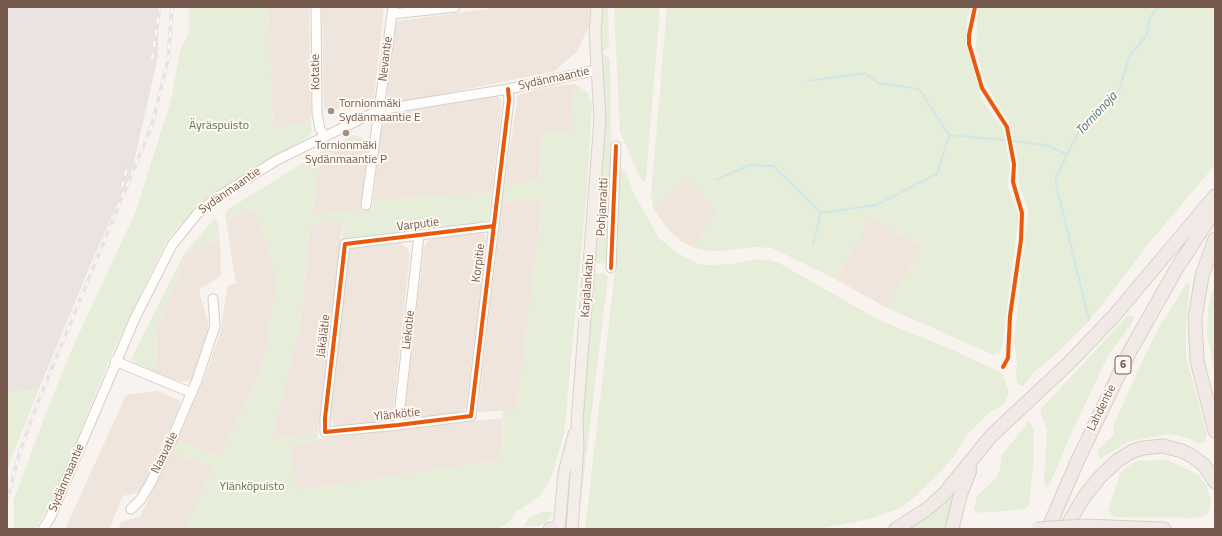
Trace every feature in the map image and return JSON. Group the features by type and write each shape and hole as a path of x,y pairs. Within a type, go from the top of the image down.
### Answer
{"highway":[{"path":"896,529 935,503 991,436 1069,363 1094,337 1148,277 1215,196"},
{"name":"Lahdentie","path":"1048,529 1080,455 1130,351 1173,274 1215,210"},
{"path":"1215,239 1202,276 1195,318 1197,361 1215,431"},
{"path":"1065,529 1084,497 1100,477 1118,460 1133,451 1143,448 1163,446 1182,451 1204,465 1215,482"},
{"path":"952,529 960,496 976,455"},
{"path":"1037,529 1083,526 1164,529"}],"main road":[{"name":"Karjalankatu","path":"572,529 578,448 577,422 600,119 595,32 597,7"},
{"name":"Karjalankatu","path":"559,529 564,473 577,422"}],"street":[{"name":"Kotatie","path":"316,7 317,113 320,129 325,136"},
{"path":"392,11 398,15 455,7"},
{"name":"Nevantie","path":"366,205 376,119 379,110 392,11"},
{"name":"Sydänmaantie","path":"43,529 50,518 134,318 172,245 198,213 216,198 277,160 379,110 508,89 597,70"},
{"name":"Korpitie","path":"471,416 509,100 508,89"},
{"name":"Pohjanraitti","path":"611,268 616,146"},
{"name":"Varputie","path":"345,244 494,226"},
{"name":"Liekotie","path":"398,425 419,235"},
{"name":"Jäkälätie","path":"325,432 325,418 345,244"},
{"name":"Naavatie","path":"131,509 141,499 151,482 192,393 215,326 213,299"},
{"path":"115,361 192,393"},
{"name":"Ylänkötie","path":"325,432 471,416"}],"shaded area":[{"path":"7,7 159,7 158,56 132,171 92,261 39,389 7,393"},
{"path":"268,7 309,7 311,123 273,128"},
{"path":"322,7 384,7 374,98 371,102 329,111 324,109"},
{"path":"501,7 590,7 589,27 577,51 555,71 396,104 389,101 387,93 395,24 398,21"},
{"path":"575,84 569,131 541,135 539,181 504,186 518,95 543,88"},
{"path":"495,96 499,97 502,103 492,192 373,201 381,130 388,116 392,114"},
{"path":"368,142 361,210 311,216 321,154"},
{"path":"688,177 717,212 694,248 681,241 666,227 653,208"},
{"path":"543,199 517,410 478,412 502,202"},
{"path":"255,208 278,281 263,365 221,457 177,441 204,379 220,333 228,285 236,284 226,221"},
{"path":"871,217 923,247 887,308 835,279"},
{"path":"343,220 318,432 271,440 300,324 310,224"},
{"path":"480,233 485,234 487,240 466,407 461,413 412,419 408,417 405,405 424,247 429,240 436,238"},
{"path":"220,238 221,274 219,277 199,290 210,331 193,376 191,380 182,382 156,373 157,328 188,252"},
{"path":"401,243 408,249 410,254 392,421 335,426 330,419 347,255 352,248"},
{"path":"157,391 179,400 180,406 140,492 123,496 109,529 65,529 126,395"},
{"path":"502,418 502,460 295,491 291,446 318,439"},
{"path":"172,452 214,468 186,528 118,529 121,522 140,516"}],"green space":[{"name":"Äyräspuisto","path":"189,7 268,7 273,127 311,123 312,131 309,137 230,182 184,221 166,241 110,358 53,499 35,529 14,529 14,499 43,421 70,353 136,211 171,100 180,50 189,33"},
{"path":"602,7 608,7 609,46 606,50 602,51"},
{"path":"614,7 660,7 646,180 642,182 620,132"},
{"path":"667,7 971,7 967,19 966,44 983,102 1003,129 1010,169 1007,184 1019,215 1002,347 999,353 994,355 887,308 923,247 871,217 835,279 772,248 753,247 723,251 709,251 694,248 717,212 688,177 653,208 651,195"},
{"path":"979,7 1215,7 1215,165 1154,237 1091,319 1057,353 1034,372 1024,385 1021,386 1018,384 1016,375 1017,363 1014,341 1028,210 1018,180 1018,162 1011,126 985,83 976,49 977,18"},
{"path":"602,55 608,56 610,61 611,132 607,255 605,263 599,264 596,263 595,255 605,121"},
{"name":"Ylänköpuisto","path":"575,84 588,93 592,104 587,189 564,435 551,478 540,496 516,512 508,523 498,529 185,529 214,469 172,452 177,441 221,457 263,365 278,281 255,208 226,221 225,215 227,210 314,156 353,135 363,138 368,142 321,155 311,215 372,209 373,201 492,192 488,219 485,222 342,240 343,220 310,224 300,324 271,440 318,432 318,439 291,446 295,491 502,460 503,411 517,410 543,199 502,202 504,186 539,180 541,135 569,131"},
{"path":"621,168 626,172 634,194 659,238 676,252 696,263 707,265 732,264 756,259 769,260 779,263 879,320 951,349 1002,373 1009,393 1003,405 990,412 967,435 955,455 912,499 898,509 873,518 820,529 585,529 615,270"},
{"path":"214,219 217,221 220,238 188,252 157,328 156,373 134,363 131,359 184,254"},
{"path":"604,273 608,277 580,508 576,508 593,278 595,274"},
{"path":"1215,281 1215,374 1207,336 1208,309"},
{"path":"1187,283 1190,286 1186,321 1186,357 1207,434 1205,442 1198,444 1191,439 1170,434 1128,442 1101,458 1097,454 1098,450 1113,436 1114,424 1141,364 1159,327"},
{"path":"1128,315 1134,317 1133,321 1107,358 1071,434 1049,486 1046,488 1044,481 1047,430 1040,410"},
{"path":"39,389 14,451 7,471 7,393"},
{"path":"1028,422 1031,423 1034,431 1033,468 1029,505 1025,509 1017,510 980,513 974,510 977,496 996,478 999,472 1002,455"},
{"path":"1167,460 1199,475 1207,487 1211,500 1209,511 1206,515 1197,518 1114,517 1108,511 1120,474 1126,467 1137,461"},
{"path":"957,488 947,529 904,529"},
{"path":"544,511 554,513 540,526 523,527 530,517"}],"waterway":[{"name":"Tornionoja","path":"1089,320 1055,180 1079,131 1119,90 1130,55 1146,36 1150,17 1158,7"},
{"path":"808,81 865,73 878,83 919,89 949,135 1005,140"},
{"path":"716,180 749,165 773,166 821,213 876,205 937,174 949,135"},
{"path":"1013,141 1049,146 1066,154"},
{"path":"813,244 821,213"}],"railway":[{"path":"152,59 160,7"},
{"path":"7,500 20,451 38,402 152,125 168,60 172,7"},
{"path":"122,187 128,164"}],"cycle path":[{"path":"975,7 969,35 969,44 982,88 1007,127 1014,164 1013,182 1022,213 1021,240 1010,316 1008,358 1003,367"},
{"path":"494,226 345,244 325,418 325,432 471,416 509,100 508,89"},
{"path":"611,268 616,146"}],"place":[{"name":"Tornionmäki Sydänmaantie E","path":"331,111"},
{"name":"Tornionmäki Sydänmaantie P","path":"346,133"}]}
